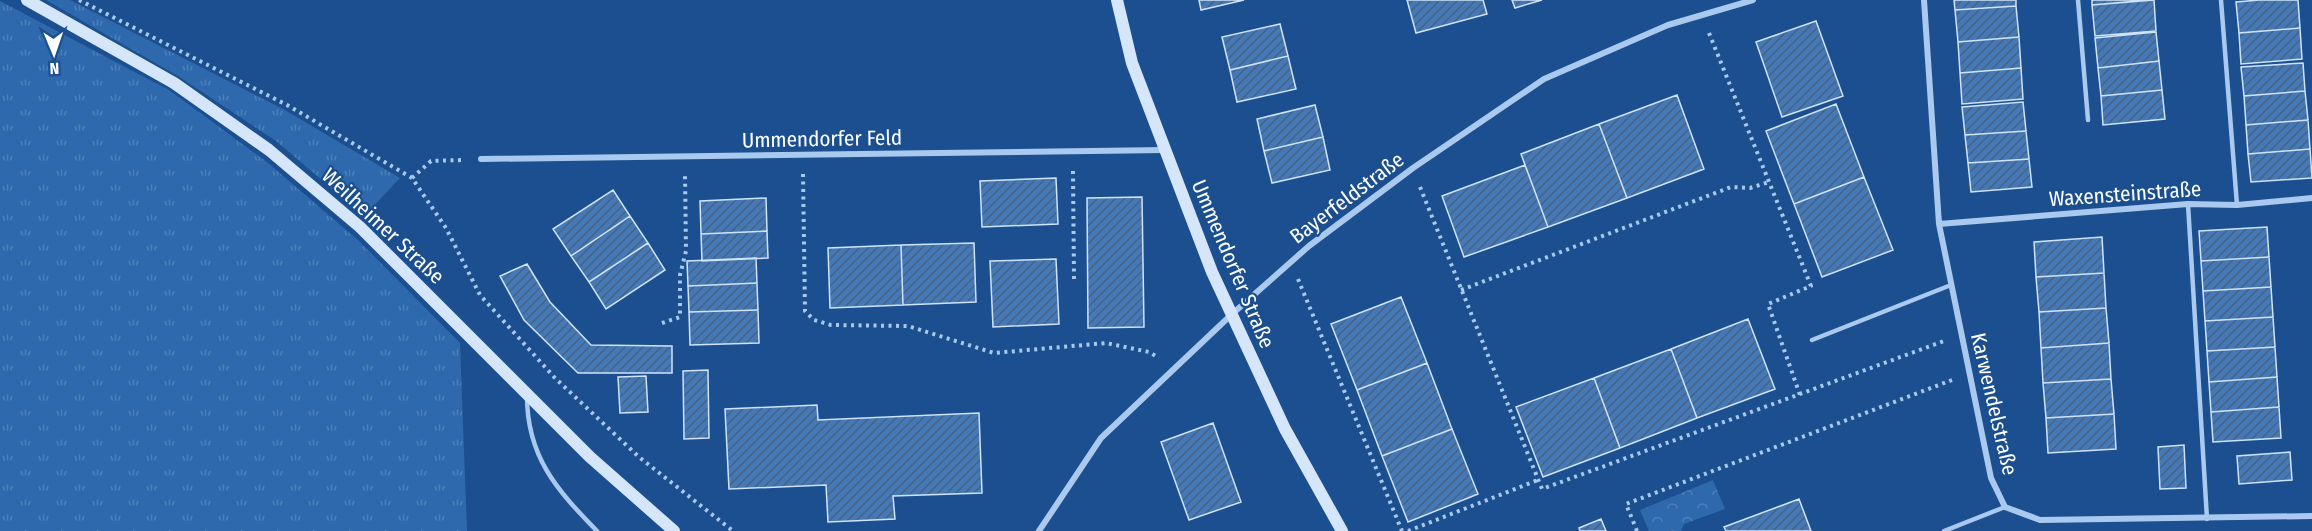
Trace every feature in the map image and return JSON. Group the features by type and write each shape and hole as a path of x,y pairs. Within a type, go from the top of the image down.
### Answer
{"street":[{"name":"Weilheimer Straße","path":"27,0 174,83 269,150 360,227 590,457 674,531"},
{"name":"Ummendorfer Straße","path":"1117,0 1132,63 1231,315 1285,429 1342,531"},
{"name":"Bayerfeldstraße","path":"1039,531 1101,438 1231,315 1309,246 1413,168 1544,79 1668,25 1753,0"},
{"name":"Karwendelstraße","path":"1924,0 1939,225 1991,478 2005,507 2040,520 2312,516"},
{"name":"Ummendorfer Feld","path":"481,159 1165,150"},
{"name":"Waxensteinstraße","path":"1939,225 2188,204 2237,205 2312,198"}],"lane":[{"path":"2078,0 2088,120"},
{"path":"2221,0 2237,205"},
{"path":"2188,204 2207,519"},
{"path":"1812,340 1951,285"},
{"path":"527,393 527,421 539,459 565,499 597,531"},
{"path":"1944,531 2005,507"}],"path":[{"path":"79,0 287,105 412,178 446,228 480,295 555,378 639,456 733,531"},
{"path":"1702,15 1811,286 1768,304 1800,395"},
{"path":"1073,152 1074,279"},
{"path":"803,155 805,311 814,320 831,325 908,326 994,353 1106,343 1149,352 1175,369"},
{"path":"662,323 680,317 680,275 686,252 684,158"},
{"path":"412,178 430,161 481,159"},
{"path":"1413,168 1542,489 1962,335"},
{"path":"1461,290 1731,187 1750,188 1769,182"},
{"path":"1291,262 1402,531"},
{"path":"1637,531 1626,504 1970,374"},
{"path":"1408,531 1538,480"}],"green space":[{"path":"46,0 70,0 283,109 400,178 364,216 276,141 178,76"},
{"path":"0,1 169,90 267,162 359,241 460,343 467,531 0,531"},
{"path":"1713,480 1725,509 1684,524 1681,531 1649,531 1640,510"}],"building":[{"path":"1199,0 1244,0 1201,10"},
{"path":"1407,0 1483,0 1487,14 1416,33"},
{"path":"1512,0 1542,0 1515,8"},
{"path":"1954,0 2016,0 2016,6 1955,10"},
{"path":"2092,0 2149,0 2092,5"},
{"path":"2154,0 2156,31 2095,36 2092,5"},
{"path":"2298,0 2300,28 2239,33 2236,2"},
{"path":"2016,6 2019,37 1958,42 1955,10"},
{"path":"1816,21 1843,96 1782,117 1756,42"},
{"path":"1280,24 1288,56 1230,70 1222,37"},
{"path":"2300,28 2302,59 2241,64 2239,33"},
{"path":"2156,32 2159,61 2098,68 2095,38"},
{"path":"2019,37 2021,68 1960,73 1958,42"},
{"path":"1288,56 1296,89 1237,102 1230,70"},
{"path":"2159,61 2162,90 2101,96 2098,68"},
{"path":"2303,63 2305,91 2244,96 2241,67"},
{"path":"2021,68 2023,99 1962,104 1960,73"},
{"path":"2162,90 2165,119 2103,125 2101,96"},
{"path":"2305,91 2308,120 2246,125 2244,96"},
{"path":"1677,95 1704,169 1627,198 1599,124"},
{"path":"2023,102 2026,131 1965,135 1962,107"},
{"path":"1836,104 1864,177 1794,204 1766,131"},
{"path":"1315,105 1323,137 1264,151 1257,119"},
{"path":"2308,120 2310,149 2248,154 2246,125"},
{"path":"1599,124 1627,198 1548,227 1521,154"},
{"path":"2026,131 2029,159 1968,163 1965,135"},
{"path":"1323,137 1330,170 1272,183 1264,151"},
{"path":"2310,149 2312,178 2251,182 2248,154"},
{"path":"2029,159 2032,187 1971,192 1968,163"},
{"path":"1525,165 1548,227 1464,257 1442,196"},
{"path":"1864,177 1893,250 1822,277 1794,204"},
{"path":"1056,178 1058,224 982,227 980,181"},
{"path":"613,190 630,216 571,256 553,229"},
{"path":"1142,197 1144,327 1088,328 1087,198"},
{"path":"766,198 767,231 701,234 700,201"},
{"path":"630,216 648,243 589,282 571,256"},
{"path":"2267,227 2269,257 2201,261 2199,231"},
{"path":"767,231 768,258 702,261 701,234"},
{"path":"2102,237 2104,273 2036,277 2034,242"},
{"path":"648,243 665,270 606,309 589,282"},
{"path":"974,243 976,302 903,305 901,245"},
{"path":"901,245 903,305 830,308 828,248"},
{"path":"2269,257 2271,287 2203,291 2201,261"},
{"path":"756,258 757,283 688,286 687,261"},
{"path":"1056,259 1059,324 993,327 990,261"},
{"path":"527,264 550,302 591,345 672,346 672,373 578,373 524,320 500,276"},
{"path":"2104,273 2106,308 2039,312 2036,277"},
{"path":"757,283 758,310 689,312 688,286"},
{"path":"2271,287 2273,317 2205,321 2203,291"},
{"path":"1401,297 1427,363 1357,390 1331,324"},
{"path":"2106,308 2109,343 2041,348 2039,312"},
{"path":"758,310 759,343 690,345 689,312"},
{"path":"2273,317 2275,347 2207,351 2205,321"},
{"path":"1748,319 1775,389 1697,418 1671,349"},
{"path":"2109,343 2111,379 2043,383 2041,348"},
{"path":"2275,347 2277,377 2209,382 2207,351"},
{"path":"1671,349 1697,418 1620,448 1594,378"},
{"path":"1427,363 1452,429 1382,456 1357,390"},
{"path":"708,370 709,438 684,439 683,371"},
{"path":"646,376 648,412 620,413 618,377"},
{"path":"2277,377 2279,407 2211,412 2209,382"},
{"path":"1594,378 1620,448 1543,477 1516,407"},
{"path":"2111,379 2114,414 2046,418 2043,383"},
{"path":"817,405 818,420 979,413 982,493 893,496 895,519 828,522 826,485 729,489 725,409"},
{"path":"2279,407 2281,438 2213,442 2211,412"},
{"path":"2114,414 2116,449 2048,453 2046,418"},
{"path":"1213,423 1241,502 1189,520 1161,442"},
{"path":"1452,429 1478,494 1408,522 1382,456"},
{"path":"2184,445 2186,488 2160,489 2158,447"},
{"path":"2290,452 2292,480 2239,484 2237,456"},
{"path":"1799,499 1811,531 1726,531 1724,527"},
{"path":"1601,519 1606,531 1580,531 1579,528"}]}
